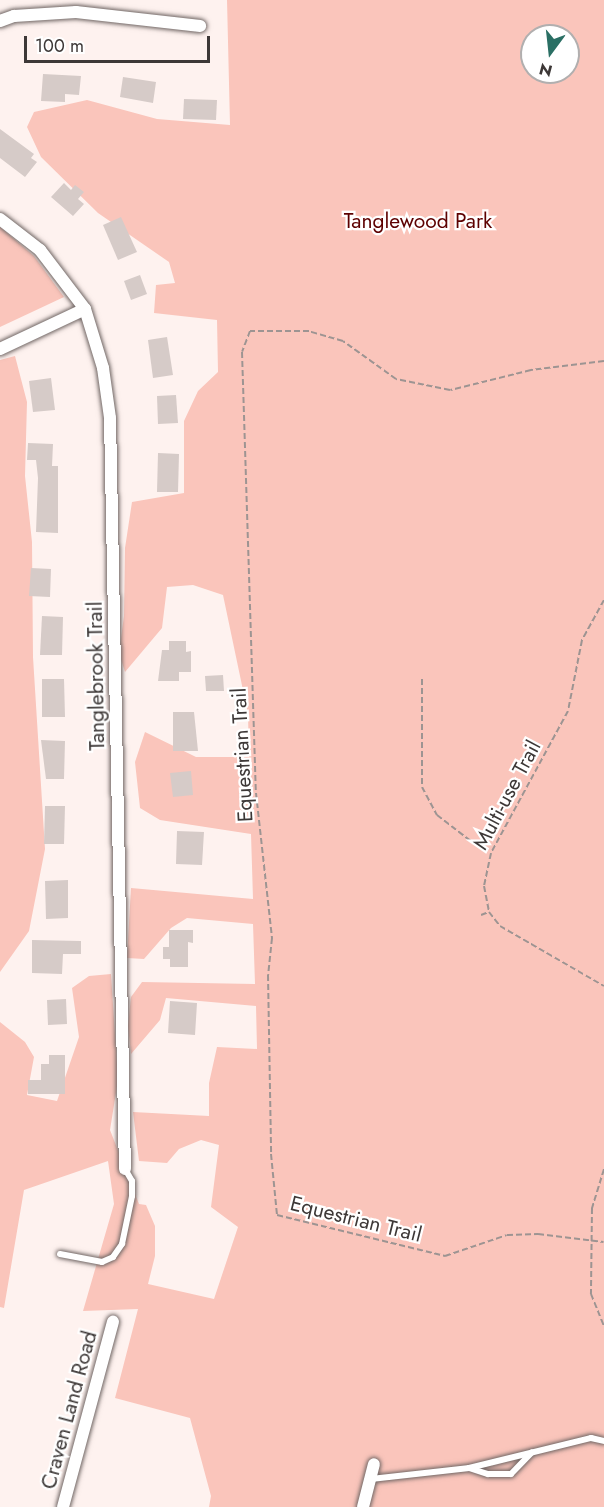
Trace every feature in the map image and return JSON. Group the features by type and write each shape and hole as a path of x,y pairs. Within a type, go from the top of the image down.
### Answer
{"street":[{"path":"0,21 14,16 76,12 200,26"},
{"name":"Tanglebrook Trail","path":"0,219 40,250 85,309 103,368 110,418 125,1169"},
{"path":"0,349 85,309"},
{"name":"Craven Land Road","path":"63,1507 113,1322"},
{"path":"363,1507 375,1464"}],"lane":[{"path":"60,1254 102,1262 113,1257 122,1244 132,1196 132,1181 125,1169"},
{"path":"370,1479 469,1468 591,1437 604,1441"},
{"path":"469,1468 488,1474 511,1474 531,1452"}],"path":[{"name":"Equestrian Trail","path":"604,361 551,367 458,389 432,389 396,379 353,347 329,335 268,329 250,331 245,336 242,352 256,794 272,938 268,975 273,1202 277,1215 285,1220 363,1233 445,1256 507,1235 538,1234 604,1242"},
{"name":"Multi-use Trail","path":"489,912 484,886 487,865 568,711 582,640 604,600"},
{"path":"422,679 422,787 437,815 472,842"},
{"path":"481,915 489,912 501,926 604,986"},
{"path":"604,1169 592,1208 591,1294 604,1326"}],"green space":[{"name":"Tanglewood Park","path":"227,0 604,0 604,1507 209,1507 211,1496 190,1418 115,1398 138,1309 83,1311 114,1204 108,1161 24,1190 4,1308 0,1307 0,1022 25,1042 34,1057 27,1095 57,1101 79,1037 72,988 89,976 111,974 118,1080 110,1130 139,1204 146,1205 155,1226 155,1256 148,1284 214,1299 238,1227 211,1207 219,1145 201,1140 179,1149 167,1163 139,1161 133,1112 209,1116 209,1083 217,1047 257,1049 256,1006 166,998 160,1020 131,1054 128,1026 131,997 142,982 255,984 253,924 187,918 171,928 144,959 127,958 131,888 253,899 251,834 160,820 140,808 135,762 145,732 196,757 249,757 248,714 223,595 193,585 167,587 162,628 125,672 119,653 124,616 125,548 132,502 184,493 184,421 198,391 218,372 217,320 154,313 156,285 175,283 169,262 98,213 41,157 27,127 34,112 87,100 157,119 230,125"},
{"path":"0,227 34,256 64,297 0,327"},
{"path":"15,356 27,402 25,476 32,542 33,657 45,849 29,931 0,972 0,360"}],"building":[{"path":"43,74 81,76 79,95 65,94 65,102 41,101"},
{"path":"123,77 156,82 153,103 120,97"},
{"path":"184,99 217,100 216,120 183,119"},
{"path":"0,129 34,154 31,158 37,162 25,177 0,158"},
{"path":"64,183 71,190 75,185 84,192 78,199 84,204 73,216 51,197"},
{"path":"121,217 137,252 118,260 103,225"},
{"path":"140,275 147,294 131,300 124,281"},
{"path":"167,337 173,375 153,378 148,340"},
{"path":"51,378 55,410 33,412 29,381"},
{"path":"176,395 178,423 158,424 157,396"},
{"path":"28,443 53,444 52,466 58,466 58,533 36,532 38,478 36,460 27,460"},
{"path":"158,453 179,454 178,492 157,492"},
{"path":"31,568 51,569 50,597 29,596"},
{"path":"42,616 63,617 62,655 40,655"},
{"path":"169,641 186,641 186,652 191,651 191,672 179,672 179,681 158,681 162,650 169,650"},
{"path":"223,675 224,691 206,691 205,676"},
{"path":"42,679 64,679 65,717 42,717"},
{"path":"173,712 194,712 198,751 173,751"},
{"path":"41,740 65,741 64,779 46,779"},
{"path":"191,771 193,795 173,797 170,773"},
{"path":"45,806 65,806 64,844 44,844"},
{"path":"177,831 204,832 202,865 176,864"},
{"path":"68,880 68,918 46,919 45,881"},
{"path":"169,930 193,930 193,943 188,942 188,967 170,967 170,959 163,959 163,947 169,947"},
{"path":"32,940 81,941 81,954 63,954 62,974 32,973"},
{"path":"66,999 67,1024 48,1025 47,1000"},
{"path":"170,1001 197,1003 195,1035 168,1033"},
{"path":"49,1055 65,1055 65,1094 28,1094 28,1080 41,1080 41,1064 49,1064"}]}
